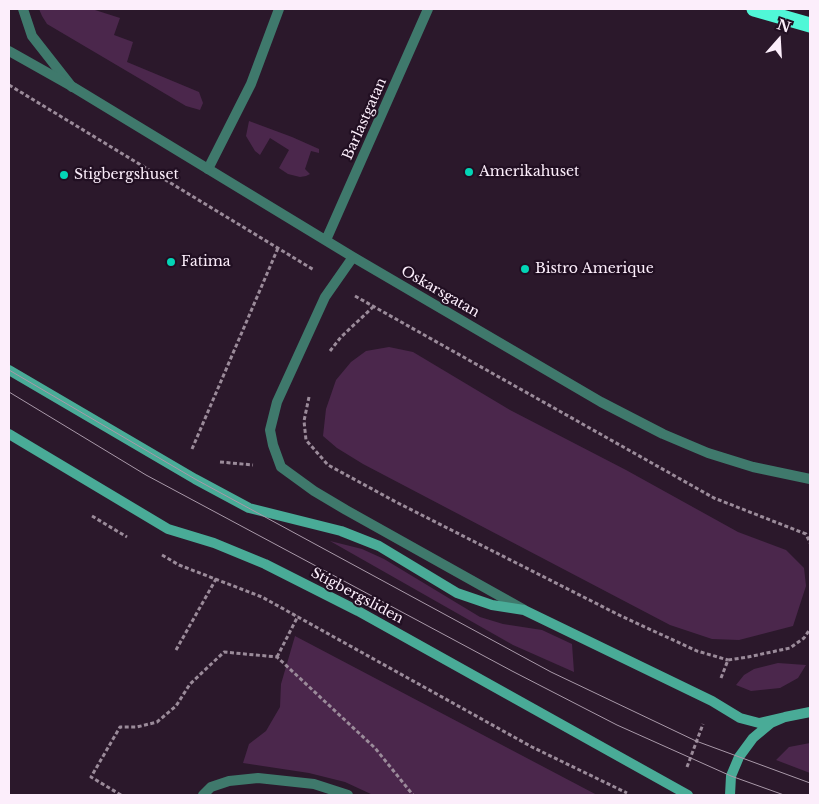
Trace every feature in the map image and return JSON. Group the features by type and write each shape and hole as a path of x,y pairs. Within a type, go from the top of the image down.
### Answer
{"highway":[{"path":"754,9 810,25"}],"street":[{"name":"Oskarsgatan","path":"23,9 32,36 73,87"},
{"path":"208,169 251,84 279,9"},
{"name":"Barlastgatan","path":"326,240 428,9"},
{"name":"Oskarsgatan","path":"9,51 73,87 353,257 601,402 663,434 708,453 753,467 810,479"},
{"path":"353,257 326,297 277,402 270,430 272,445 281,467 314,491 346,510 524,610 712,701 740,718 759,723 810,712"},
{"path":"9,370 188,475 249,508 341,530 379,546 457,593 492,605 524,610"},
{"name":"Stigbergsliden","path":"9,434 168,529 214,543 265,564 358,611 688,795"},
{"path":"730,795 732,776 739,757 747,744 771,723 786,717"},
{"path":"203,795 211,787 229,781 258,778 314,784 348,795"}],"path":[{"path":"9,85 336,284"},
{"path":"190,452 278,248"},
{"path":"326,357 341,337 373,307"},
{"path":"312,389 304,421 306,440 328,465 396,502 621,616 697,651 728,660"},
{"path":"155,552 179,565 262,597 532,747 632,795"},
{"path":"176,650 216,579"},
{"path":"276,657 298,616"},
{"path":"810,629 804,638 810,640"},
{"path":"121,795 92,777 120,727 157,722 176,706 190,684 224,652 276,657 375,748 413,795"}],"shaded area":[{"path":"39,9 95,9 120,18 114,35 133,42 127,62 199,92 203,103 200,110 186,106 47,24"},
{"path":"249,121 319,149 319,153 311,151 305,169 310,174 300,177 288,174 279,168 289,150 270,138 260,155 255,151 246,136"},
{"path":"389,347 413,352 510,410 626,470 738,532 786,550 804,568 806,586 793,626 739,640 712,639 670,625 363,464 337,448 323,436 326,409 336,380 351,362 366,351"},
{"path":"330,541 362,549 384,559 480,617 503,624 542,630 572,644 574,672 513,645"},
{"path":"295,636 597,795 373,795 345,782 309,773 243,763 249,744 266,731 280,707 281,684"},
{"path":"778,663 806,665 798,678 780,688 751,691 736,685 744,675 754,669"},
{"path":"810,743 810,773 776,760 789,747"}],"tram line":[{"path":"9,370 195,479 551,672 696,741 810,783"},
{"path":"9,392 146,475 512,671 617,725 731,776 784,795"}],"place":[{"name":"Amerikahuset","path":"469,172"},
{"name":"Stigbergshuset","path":"64,175"},
{"name":"Fatima","path":"171,262"},
{"name":"Bistro Amerique","path":"525,269"}]}
